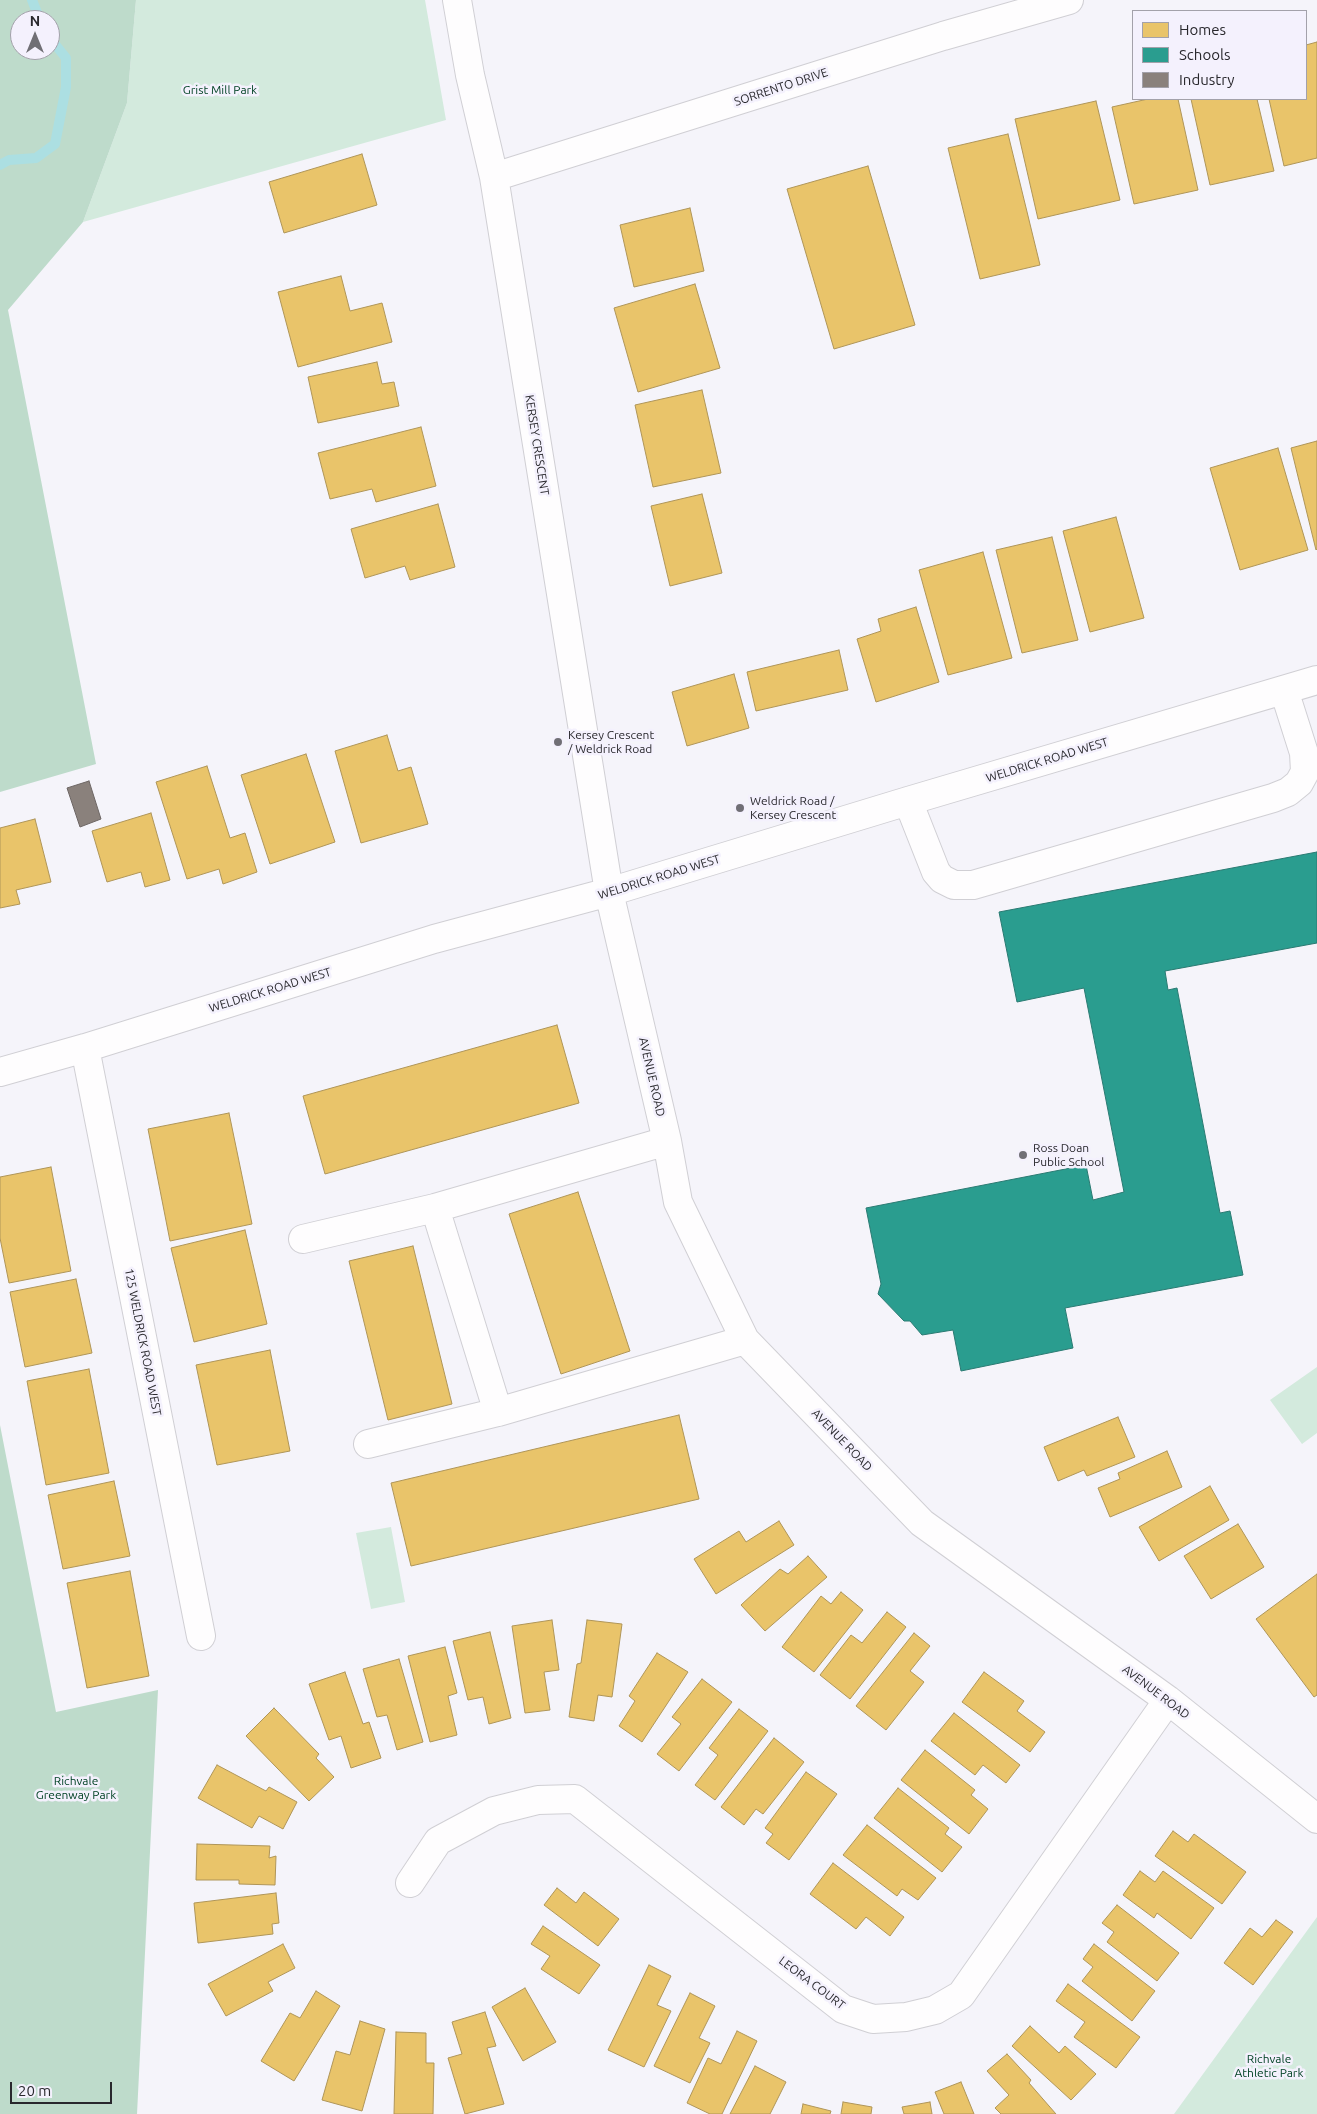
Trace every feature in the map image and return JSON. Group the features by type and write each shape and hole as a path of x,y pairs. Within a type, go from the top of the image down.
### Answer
{"street":[{"name":"KERSEY CRESCENT","path":"457,0 470,76 494,177 609,892"},
{"name":"SORRENTO DRIVE","path":"494,177 943,36 1069,0"},
{"name":"WELDRICK ROAD WEST","path":"0,1072 85,1048 434,939 609,892 1317,680"},
{"path":"908,801 936,872 942,879 954,885 973,885 1273,798 1288,792 1299,783 1305,772 1304,752 1284,690"},
{"name":"AVENUE ROAD","path":"609,892 667,1141 678,1202 745,1340 922,1523 1168,1700 1317,1819"},
{"name":"125 WELDRICK ROAD WEST","path":"85,1048 201,1636"},
{"path":"303,1239 435,1208 667,1141"},
{"path":"435,1208 498,1412"},
{"path":"368,1444 498,1412 745,1340"},
{"name":"LEORA COURT","path":"410,1883 438,1841 494,1811 538,1800 575,1799 843,2009 873,2019 906,2017 935,2010 960,1995 1168,1700"}],"green space":[{"path":"0,0 136,0 127,103 83,222 8,310 96,764 0,792"},
{"name":"Grist Mill Park","path":"136,0 425,0 446,120 83,222 127,103"},
{"path":"1317,1367 1317,1433 1302,1444 1270,1400"},
{"name":"Richvale Greenway Park","path":"0,1425 56,1712 158,1690 137,2114 0,2114"},
{"path":"391,1527 405,1602 371,1609 356,1533"},
{"name":"Richvale Athletic Park","path":"1317,1917 1317,2114 1174,2114"}],"building: Homes":[{"path":"1317,42 1317,158 1284,166 1269,100 1307,100 1307,45"},
{"path":"1144,100 1178,100 1198,190 1134,204 1112,107"},
{"path":"1191,100 1257,100 1274,171 1210,185"},
{"path":"1096,101 1120,200 1038,219 1015,119"},
{"path":"1008,134 1040,265 980,279 948,148"},
{"path":"362,154 377,205 284,233 269,182"},
{"path":"868,166 915,325 834,349 787,189"},
{"path":"690,208 704,271 634,287 620,225"},
{"path":"341,276 350,311 382,303 392,342 298,367 278,292"},
{"path":"695,284 720,368 638,392 614,308"},
{"path":"377,362 382,384 394,382 399,406 318,423 308,377"},
{"path":"702,390 721,473 653,487 635,405"},
{"path":"421,427 436,486 376,502 372,489 330,499 318,453"},
{"path":"1317,441 1317,549 1316,550 1291,448"},
{"path":"1278,448 1308,550 1240,570 1210,468"},
{"path":"702,494 722,573 670,586 651,506"},
{"path":"438,504 455,567 410,580 405,566 365,578 351,529"},
{"path":"1116,517 1144,618 1090,632 1063,531"},
{"path":"1052,537 1078,640 1022,653 996,550"},
{"path":"983,552 1012,658 948,675 919,570"},
{"path":"916,607 939,682 876,702 857,639 881,631 878,619"},
{"path":"839,650 848,690 756,711 747,672"},
{"path":"734,674 749,728 687,746 672,692"},
{"path":"387,735 398,771 411,767 428,824 361,843 335,751"},
{"path":"306,754 335,842 270,864 241,775"},
{"path":"207,766 230,838 245,833 257,872 223,884 219,869 187,879 156,782"},
{"path":"151,813 170,880 145,887 141,872 107,882 92,831"},
{"path":"35,819 51,882 16,890 20,904 0,908 0,828"},
{"path":"557,1025 579,1103 325,1174 303,1096"},
{"path":"229,1113 252,1224 170,1241 148,1129"},
{"path":"51,1167 71,1271 9,1283 0,1238 0,1177"},
{"path":"578,1192 630,1351 561,1374 509,1214"},
{"path":"245,1230 267,1324 194,1342 171,1248"},
{"path":"413,1246 452,1404 388,1420 349,1261"},
{"path":"76,1279 92,1353 25,1367 10,1292"},
{"path":"270,1350 290,1451 217,1465 196,1365"},
{"path":"89,1369 109,1473 46,1485 27,1381"},
{"path":"679,1415 699,1499 411,1566 391,1483"},
{"path":"1118,1417 1135,1457 1087,1476 1084,1470 1058,1481 1044,1447"},
{"path":"1167,1451 1182,1487 1110,1517 1098,1488 1120,1479 1118,1473"},
{"path":"114,1481 130,1556 63,1569 48,1495"},
{"path":"1210,1486 1229,1520 1159,1561 1139,1527"},
{"path":"779,1521 794,1545 716,1594 694,1559 739,1531 746,1542"},
{"path":"1238,1524 1264,1567 1211,1599 1184,1556"},
{"path":"808,1556 827,1577 765,1631 741,1605 780,1569 788,1574"},
{"path":"130,1571 149,1676 87,1688 67,1583"},
{"path":"1317,1574 1317,1695 1314,1697 1256,1619"},
{"path":"841,1592 863,1610 814,1672 782,1647 821,1596 831,1604"},
{"path":"887,1612 906,1627 850,1699 820,1675 851,1635 862,1643"},
{"path":"552,1620 559,1670 544,1672 550,1710 525,1713 512,1626"},
{"path":"587,1620 622,1624 612,1697 598,1695 594,1721 569,1717 577,1664 581,1663"},
{"path":"490,1632 511,1718 489,1724 483,1697 468,1700 453,1641"},
{"path":"914,1633 930,1646 910,1671 924,1682 886,1730 856,1706"},
{"path":"445,1647 457,1693 448,1696 457,1735 430,1742 408,1656"},
{"path":"657,1653 688,1672 642,1742 619,1726 635,1701 629,1696"},
{"path":"399,1659 423,1742 397,1750 387,1715 377,1717 363,1669"},
{"path":"345,1672 363,1724 369,1722 381,1758 351,1768 341,1736 329,1740 309,1684"},
{"path":"984,1672 1024,1701 1017,1711 1045,1732 1030,1752 962,1702"},
{"path":"702,1679 732,1702 679,1771 657,1754 681,1724 672,1717"},
{"path":"274,1708 319,1754 316,1758 334,1777 309,1801 246,1736"},
{"path":"739,1709 768,1731 715,1800 695,1785 718,1755 709,1748"},
{"path":"954,1713 1020,1765 1006,1783 983,1765 975,1775 931,1741"},
{"path":"774,1738 804,1762 763,1814 756,1809 744,1825 721,1807"},
{"path":"925,1750 975,1790 971,1795 988,1809 969,1834 901,1780"},
{"path":"217,1765 266,1791 269,1787 297,1802 283,1829 259,1816 252,1828 198,1798"},
{"path":"806,1772 837,1794 789,1860 766,1843 773,1834 765,1828"},
{"path":"898,1788 949,1828 945,1834 962,1847 942,1872 874,1818"},
{"path":"867,1825 936,1878 918,1900 902,1889 897,1896 843,1855"},
{"path":"1173,1831 1188,1842 1194,1834 1246,1872 1222,1904 1155,1856"},
{"path":"197,1844 270,1846 269,1858 276,1856 275,1885 239,1884 239,1880 196,1880"},
{"path":"833,1863 904,1917 890,1936 866,1917 856,1929 810,1894"},
{"path":"1140,1871 1155,1882 1163,1871 1214,1908 1191,1939 1157,1913 1154,1918 1123,1895"},
{"path":"557,1888 576,1903 584,1892 619,1919 598,1946 544,1905"},
{"path":"276,1893 279,1923 272,1924 273,1934 198,1943 194,1903"},
{"path":"1117,1905 1179,1953 1157,1981 1107,1942 1114,1932 1102,1923"},
{"path":"1276,1920 1293,1932 1253,1985 1224,1963 1250,1928 1262,1937"},
{"path":"543,1926 600,1965 579,1994 541,1969 550,1956 531,1944"},
{"path":"283,1944 295,1968 268,1982 273,1991 226,2016 208,1984"},
{"path":"1094,1944 1155,1991 1132,2021 1082,1981 1093,1967 1083,1959"},
{"path":"649,1965 671,1976 657,2005 671,2011 644,2067 608,2050"},
{"path":"1068,1984 1140,2037 1116,2068 1074,2037 1085,2022 1056,2001"},
{"path":"525,1988 556,2042 523,2061 492,2007"},
{"path":"316,1991 340,2006 294,2081 261,2061 290,2013 300,2018"},
{"path":"690,1993 715,2006 699,2038 710,2043 690,2083 654,2066"},
{"path":"485,2012 496,2046 487,2048 504,2104 465,2114 448,2058 462,2054 452,2022"},
{"path":"360,2021 385,2029 362,2111 322,2100 336,2051 350,2055"},
{"path":"1030,2026 1059,2053 1065,2046 1096,2074 1071,2100 1012,2046"},
{"path":"737,2031 757,2041 722,2114 710,2114 687,2103 708,2058 721,2064"},
{"path":"396,2032 426,2033 426,2063 434,2063 433,2114 394,2114"},
{"path":"1007,2054 1031,2080 1029,2083 1056,2114 1001,2114 995,2108 1009,2095 987,2071"},
{"path":"755,2066 786,2082 770,2114 730,2114"},
{"path":"961,2082 974,2114 944,2114 935,2092"},
{"path":"843,2102 872,2107 871,2114 841,2114"},
{"path":"930,2102 932,2114 904,2114 902,2107"},
{"path":"803,2104 831,2111 830,2114 801,2114"}],"building: Schools":[{"path":"1317,852 1317,943 1165,971 1168,990 1177,988 1220,1213 1230,1211 1243,1275 1065,1308 1073,1348 961,1371 953,1330 922,1335 910,1321 904,1321 878,1294 881,1284 866,1208 1086,1165 1093,1200 1124,1192 1084,988 1017,1002 999,912"}],"building: Industry":[{"path":"89,781 101,819 80,827 67,788"}],"waterway":[{"path":"32,0 36,10"},
{"path":"0,165 9,160 36,158 55,144 66,87 66,58 60,50"}],"place":[{"name":"Kersey Crescent / Weldrick Road","path":"558,742"},
{"name":"Weldrick Road / Kersey Crescent","path":"740,808"},
{"name":"Ross Doan Public School","path":"1023,1155"}]}
